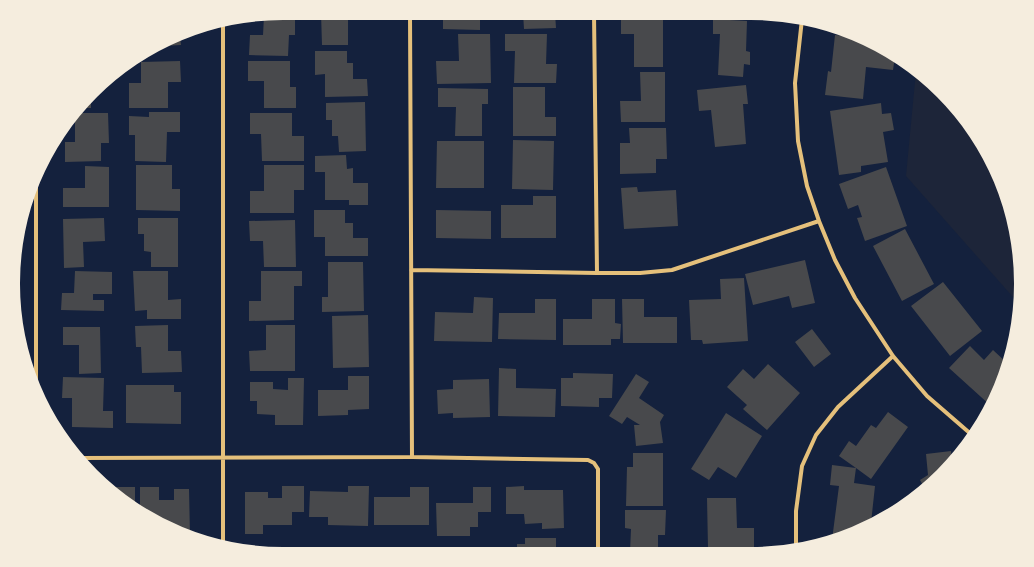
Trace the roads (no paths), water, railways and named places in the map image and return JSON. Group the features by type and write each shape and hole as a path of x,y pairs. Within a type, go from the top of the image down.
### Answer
{"street":[{"path":"410,20 412,457"},
{"path":"594,20 596,273"},
{"path":"801,25 795,84 798,141 807,186 819,222 835,260 856,298 893,356 926,396 969,432"},
{"path":"223,27 223,540"},
{"path":"36,194 36,373"},
{"path":"411,270 596,273 640,273 672,270 819,222"},
{"path":"796,543 796,511 802,466 816,435 838,407 893,356"},
{"path":"86,458 412,457 588,460 594,463 598,468 598,547"}]}
